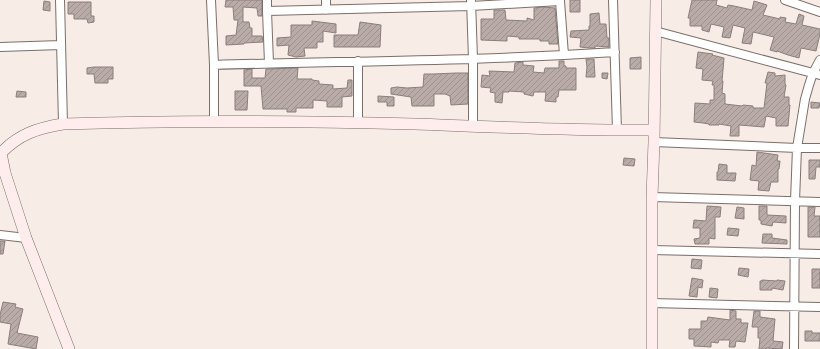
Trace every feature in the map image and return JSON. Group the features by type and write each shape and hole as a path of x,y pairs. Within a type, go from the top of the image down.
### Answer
{"main road":[{"path":"652,349 652,197 656,0"},
{"path":"69,349 2,173 1,151 15,140 31,132 63,124 214,121 654,130"}],"street":[{"path":"60,0 63,124"},
{"path":"211,0 214,65 214,121"},
{"path":"267,0 270,63"},
{"path":"326,0 326,10"},
{"path":"613,0 617,130"},
{"path":"785,0 820,12"},
{"path":"267,11 560,1 564,55"},
{"path":"471,3 474,59 473,126"},
{"path":"655,31 816,74"},
{"path":"0,47 61,45"},
{"path":"214,65 474,59 615,52"},
{"path":"794,349 797,148 805,99 816,74 820,60"},
{"path":"358,61 358,123"},
{"path":"654,142 820,148"},
{"path":"652,197 820,202"},
{"path":"0,234 26,238"},
{"path":"652,250 820,254"},
{"path":"651,303 820,307"}],"building":[{"path":"226,0 262,0 262,16 258,16 257,8 243,7 243,22 249,22 250,28 252,28 252,36 262,36 263,42 226,45 226,36 236,35 238,20 234,20 233,7 225,7"},
{"path":"570,0 580,0 580,12 570,12"},
{"path":"692,0 717,0 716,5 727,8 728,5 752,10 754,1 767,5 763,15 780,19 780,17 786,18 785,22 796,24 799,14 804,16 802,25 820,29 816,51 801,48 799,58 770,50 774,37 753,32 751,44 742,43 745,28 733,25 730,38 722,37 724,27 711,24 709,32 702,30 702,26 690,26 690,18 688,18"},
{"path":"44,1 50,2 50,11 43,10"},
{"path":"68,2 91,2 91,16 94,16 94,22 88,23 87,19 74,19 74,14 68,14"},
{"path":"534,8 555,8 558,44 549,44 549,41 540,41 540,39 519,39 519,37 507,36 507,41 481,40 481,19 494,19 494,10 505,10 506,20 527,21 527,18 534,20"},
{"path":"599,13 600,24 606,24 609,47 580,47 581,38 570,37 571,31 589,30 590,14"},
{"path":"312,21 336,24 336,33 323,31 323,42 317,42 317,48 304,48 305,56 296,57 288,55 289,45 277,46 277,38 291,37 291,25 312,25"},
{"path":"360,22 381,25 380,47 334,47 334,35 358,35"},
{"path":"698,52 713,54 712,55 724,58 722,93 725,94 725,104 764,108 767,83 765,83 768,72 775,73 775,76 785,75 786,85 784,97 789,97 790,105 788,126 776,126 776,118 766,116 764,127 739,125 739,136 730,136 731,126 719,124 709,125 694,122 695,103 710,104 710,100 714,100 714,85 712,85 713,81 702,80 703,69 696,68"},
{"path":"641,57 641,69 630,69 630,58"},
{"path":"586,59 594,59 595,77 586,77"},
{"path":"559,61 564,61 564,66 566,66 566,68 576,68 576,90 559,90 558,97 556,97 556,102 545,101 546,92 534,92 533,96 524,94 524,92 509,91 503,92 502,103 495,102 495,93 490,92 491,88 481,87 482,75 490,76 489,71 514,72 515,63 523,62 523,65 534,66 533,72 544,73 545,68 559,68"},
{"path":"113,67 113,79 108,79 108,83 95,83 94,74 87,74 87,68"},
{"path":"298,68 297,79 312,79 319,81 319,84 333,85 333,89 347,88 348,80 352,80 352,96 342,97 342,107 327,107 327,101 313,100 313,108 296,108 296,112 287,112 287,109 263,109 261,86 244,86 244,70 252,69 252,78 265,78 266,69"},
{"path":"468,73 468,104 451,105 450,96 445,94 434,94 434,106 412,106 411,97 391,94 391,88 423,87 424,74"},
{"path":"602,73 608,73 607,79 602,78"},
{"path":"17,91 26,92 26,97 16,97"},
{"path":"235,91 248,91 247,110 235,110"},
{"path":"378,96 394,97 394,106 387,106 387,102 378,102"},
{"path":"811,102 820,103 819,108 811,108"},
{"path":"757,152 778,155 777,161 780,161 778,169 778,182 771,182 769,191 758,190 759,181 750,180 752,165 756,166"},
{"path":"624,158 635,159 634,166 623,165"},
{"path":"809,160 820,160 820,167 816,167 815,179 809,179"},
{"path":"719,164 727,165 727,173 736,173 735,181 717,180"},
{"path":"707,206 721,207 720,217 715,217 715,239 709,238 709,244 695,244 694,239 700,238 700,228 693,228 694,220 706,221"},
{"path":"759,206 767,206 767,215 786,216 786,223 773,222 772,226 761,224 761,220 759,220"},
{"path":"737,207 744,208 744,219 735,218"},
{"path":"808,207 815,207 814,216 820,216 820,237 808,237"},
{"path":"728,228 739,229 738,236 727,235"},
{"path":"763,234 772,234 772,238 787,240 787,244 762,243"},
{"path":"0,241 5,241 3,254 0,254"},
{"path":"692,259 702,260 701,269 691,268"},
{"path":"739,268 749,269 748,277 738,275"},
{"path":"812,269 820,269 820,288 812,288"},
{"path":"692,278 703,280 702,288 698,287 697,297 689,296"},
{"path":"760,281 785,281 783,290 772,288 772,290 760,290"},
{"path":"710,288 718,289 717,298 709,297"},
{"path":"3,302 16,304 15,307 23,309 17,333 38,337 36,349 8,344 11,324 0,322"},
{"path":"730,310 736,311 736,319 741,319 741,323 748,323 745,342 736,341 735,347 729,347 730,340 719,340 718,343 711,342 711,347 694,346 694,339 689,339 689,329 701,329 701,321 707,321 708,317 730,320"},
{"path":"754,311 760,311 760,317 775,319 773,341 783,342 782,349 759,349 760,338 758,338 758,327 752,327"},
{"path":"805,331 820,333 820,341 805,341"}]}
